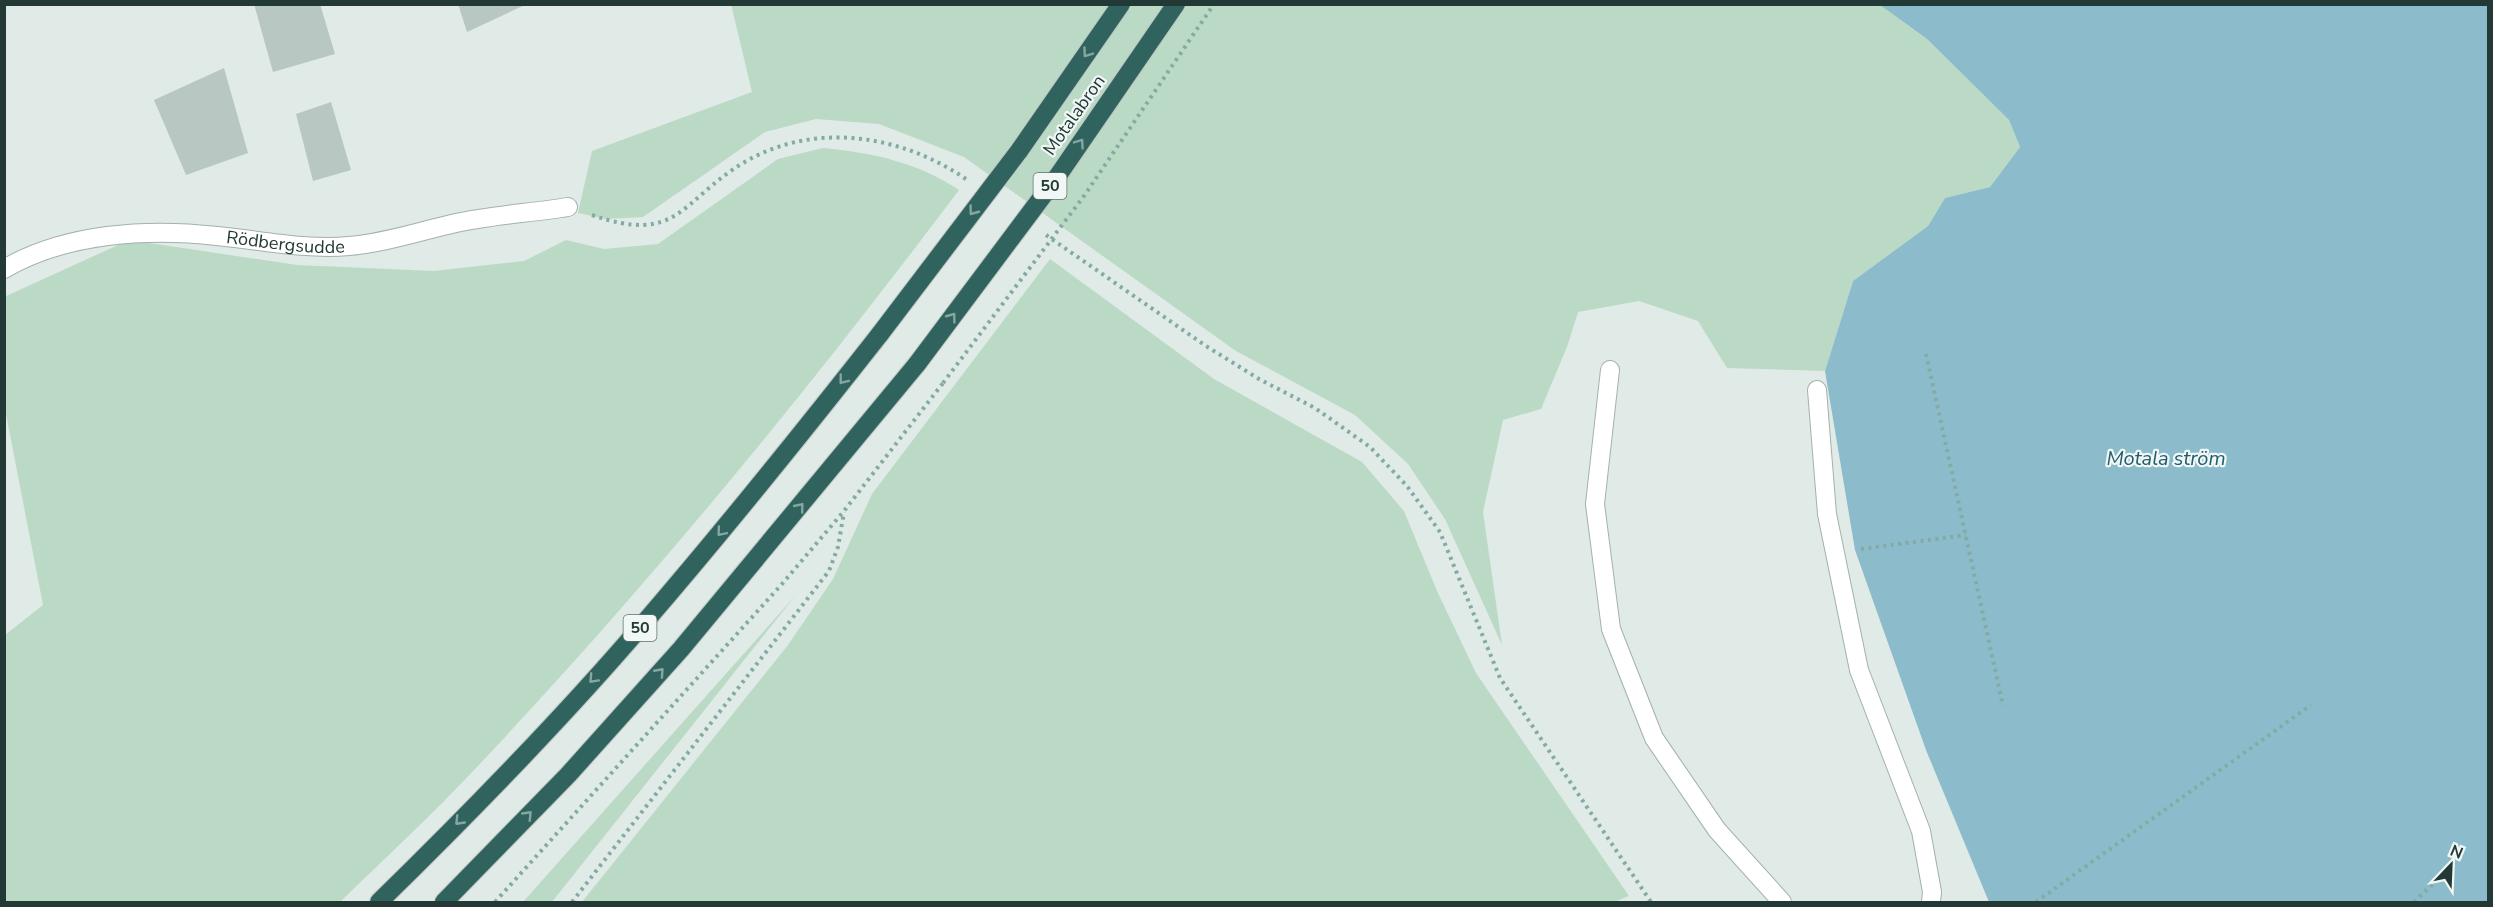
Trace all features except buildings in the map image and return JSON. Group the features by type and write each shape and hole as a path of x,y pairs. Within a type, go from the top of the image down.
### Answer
{"highway":[{"name":"Motalabron","path":"379,903 532,745 642,625 747,502 880,334 1019,151 1121,4"},
{"name":"Motalabron","path":"444,903 568,775 681,649 918,363 1057,177 1176,4"}],"street":[{"name":"Rödbergsudde","path":"4,269 25,257 57,247 121,235 188,233 284,244 348,246 458,223 568,207"},
{"path":"1610,370 1595,504 1611,629 1654,738 1717,830 1782,903"},
{"path":"1817,390 1827,514 1859,670 1921,831 1932,892 1931,903"}],"path":[{"path":"568,207 621,225 656,224 680,214 743,163 795,139 858,137 902,147 954,172 974,185"},
{"path":"1042,232 1206,346 1259,379 1314,408 1370,447 1407,486 1440,532 1500,678 1651,903"},
{"path":"1926,354 2003,706"},
{"path":"495,903 782,584 844,511 943,384"},
{"path":"572,903 829,572 838,548 844,511"},
{"path":"1855,550 1966,535"},
{"path":"2036,903 2311,705"},
{"path":"2414,903 2437,880"}],"green space":[{"path":"731,4 1880,5 1927,39 2009,120 2020,147 1990,187 1945,198 1928,226 1853,281 1825,371 1727,368 1698,321 1639,301 1578,312 1567,347 1541,409 1503,420 1483,512 1502,645 1445,519 1408,464 1355,415 1236,351 964,157 879,124 816,119 765,132 643,217 606,219 578,213 592,151 752,92"},
{"path":"823,148 894,160 927,172 959,190 785,413 602,630 475,769 340,902 5,902 5,635 43,605 5,409 4,297 129,240 297,265 434,271 524,261 566,240 604,249 658,244 778,159"},
{"path":"1050,259 1214,379 1362,462 1404,511 1437,591 1476,673 1629,896 1614,902 582,902 788,645 833,579 872,494"},
{"path":"795,596 552,902 523,902"}],"water":[{"name":"Motala ström","path":"1880,5 2488,5 2488,902 1989,902 1926,750 1855,550 1825,371 1853,281 1928,226 1945,198 1990,187 2020,147 2009,120 1927,39"}]}
